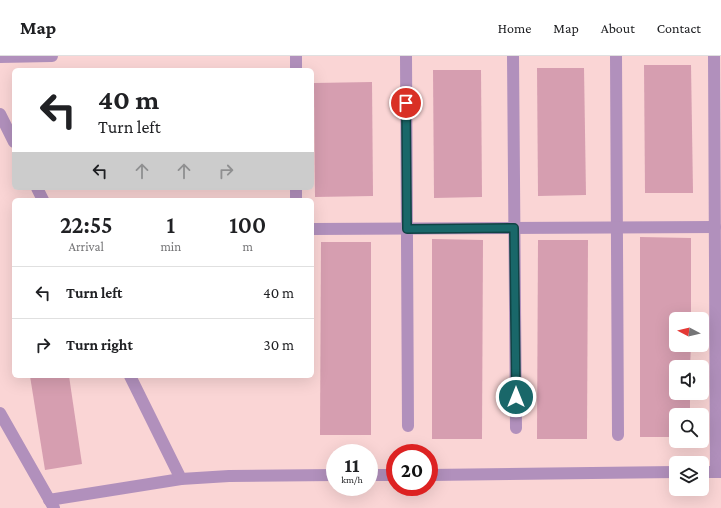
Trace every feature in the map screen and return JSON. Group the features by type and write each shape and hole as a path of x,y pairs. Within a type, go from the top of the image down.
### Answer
{"street":[{"path":"0,57 52,56"},
{"path":"296,56 296,68"},
{"path":"406,56 408,426"},
{"path":"513,56 516,428"},
{"path":"616,56 618,435"},
{"path":"714,56 714,227 718,472"},
{"path":"0,114 12,138"},
{"path":"314,229 714,227"},
{"path":"131,378 181,479"},
{"path":"0,413 52,504 181,479 229,476 326,475"},
{"path":"438,475 669,472"}],"building":[{"path":"644,65 691,65 693,193 645,193"},
{"path":"537,68 584,68 586,195 538,196"},
{"path":"433,70 481,70 482,197 434,198"},
{"path":"372,82 373,196 315,197 314,83"},
{"path":"640,237 691,238 691,312 669,312 669,352 691,352 690,360 669,360 669,400 690,400 690,408 669,408 669,437 640,437"},
{"path":"432,239 483,240 482,439 432,439"},
{"path":"538,240 588,240 587,439 537,439"},
{"path":"321,242 371,242 371,435 320,435"},
{"path":"30,378 69,378 82,464 45,470"}],"route":[{"path":"406,103 407,229 514,228 516,397"}]}
